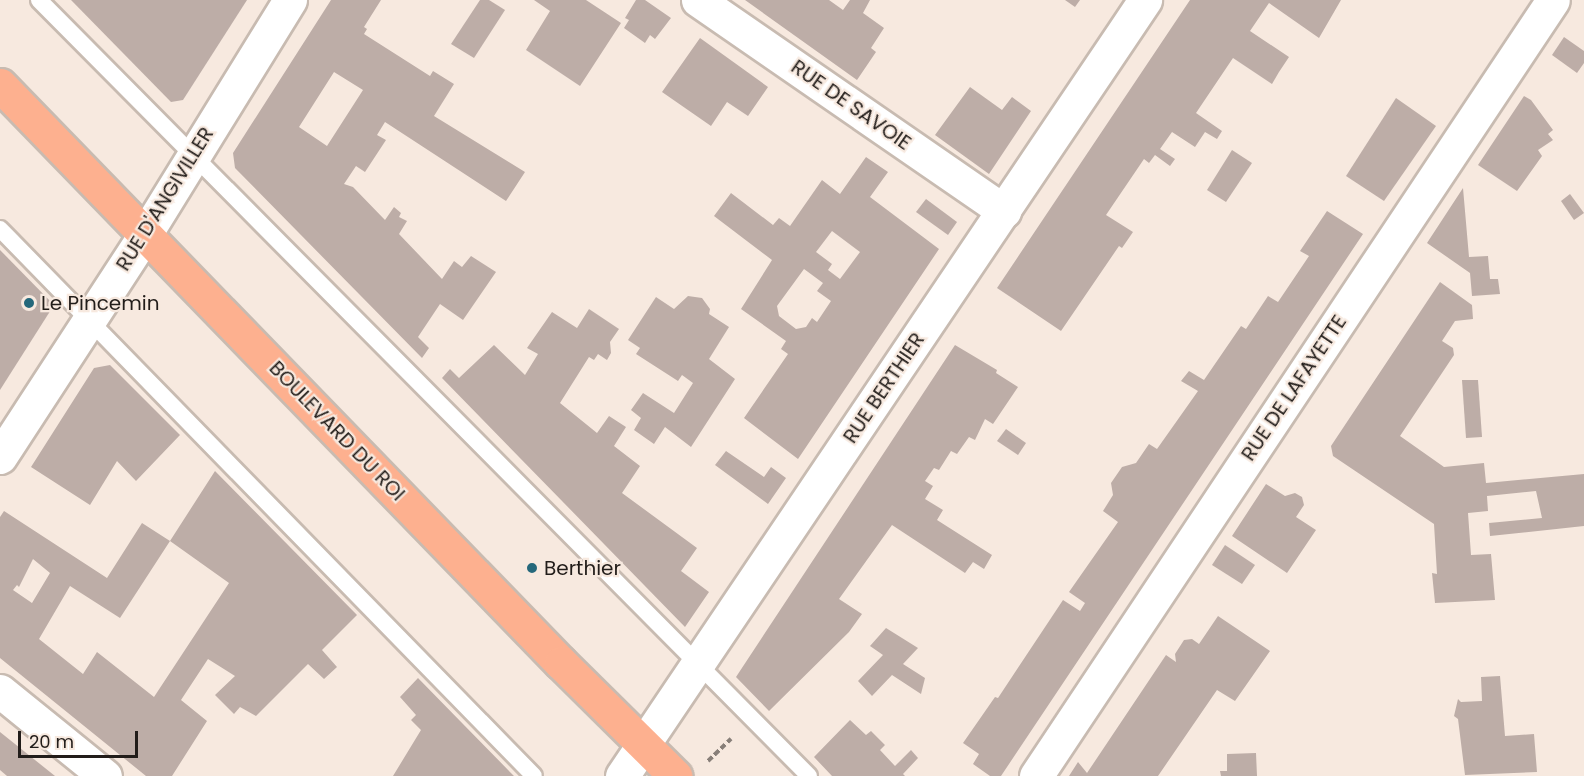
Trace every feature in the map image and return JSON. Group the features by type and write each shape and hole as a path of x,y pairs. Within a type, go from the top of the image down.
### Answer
{"main road":[{"name":"BOULEVARD DU ROI","path":"0,84 561,663 644,744 688,772"}],"street":[{"name":"RUE D'ANGIVILLER","path":"0,457 146,233 290,0"},
{"name":"RUE DE SAVOIE","path":"698,0 1004,211"},
{"name":"RUE BERTHIER","path":"622,776 1145,0"},
{"name":"RUE DE LAFAYETTE","path":"1036,776 1553,0"},
{"path":"0,691 105,776"}],"lane":[{"path":"39,0 697,666 809,776"},
{"path":"0,229 534,776"}],"path":[{"path":"688,772 731,738"}],"building":[{"path":"71,0 247,0 183,100 171,102"},
{"path":"331,0 381,0 364,27 367,29 364,34 430,76 433,71 454,84 434,116 525,172 506,201 385,122 377,135 386,140 365,172 356,166 344,184 353,187 385,220 394,207 401,213 399,217 407,221 399,234 442,279 454,261 462,267 471,256 496,272 463,320 440,304 418,337 429,348 422,358 235,168 233,153","holes":["334,72 363,90 327,146 299,127"]},
{"path":"480,0 489,0 505,10 474,58 451,44"},
{"path":"534,0 586,0 621,23 580,86 526,50 550,11"},
{"path":"636,0 645,0 671,18 655,39 650,35 645,43 624,28 629,20 625,18"},
{"path":"745,0 829,0 843,10 850,0 870,0 863,13 884,28 871,48 876,52 857,80"},
{"path":"1065,0 1080,0 1075,7"},
{"path":"1190,0 1341,0 1319,38 1269,3 1250,31 1289,57 1272,84 1233,58 1196,113 1222,131 1217,139 1205,132 1195,147 1172,132 1160,149 1175,159 1170,166 1155,155 1149,163 1144,159 1106,215 1133,232 1122,248 1119,246 1061,331 997,288"},
{"path":"1564,37 1584,51 1584,63 1577,73 1552,55"},
{"path":"700,38 768,87 748,116 727,102 711,126 662,92"},
{"path":"970,87 1002,110 1012,97 1031,111 989,174 935,135"},
{"path":"1524,96 1531,100 1553,130 1548,134 1553,140 1538,150 1542,156 1517,191 1478,165"},
{"path":"1396,98 1436,126 1384,201 1346,176"},
{"path":"1232,150 1252,163 1226,202 1207,190"},
{"path":"866,157 888,172 870,197 939,249 798,459 744,418 788,354 781,349 786,341 741,309 772,260 714,216 731,193 773,225 779,218 790,226 822,180 840,194","holes":["832,231 860,252 840,279 828,270 832,264 816,252","804,269 823,283 817,291 831,301 817,322 812,318 806,327 796,329 779,316 777,306"]},
{"path":"1463,188 1469,257 1488,256 1490,279 1498,279 1500,294 1472,296 1470,273 1427,243"},
{"path":"1570,194 1584,213 1574,220 1561,201"},
{"path":"926,199 957,222 948,235 916,212"},
{"path":"1327,211 1363,234 1001,776 990,776 973,764 979,754 963,743 995,697 998,698 1063,600 1080,611 1085,603 1069,592 1118,522 1103,511 1113,495 1111,483 1122,467 1136,463 1149,444 1157,449 1198,391 1181,381 1189,371 1204,380 1241,326 1246,329 1268,296 1278,302 1309,256 1300,251"},
{"path":"0,250 54,305 0,390"},
{"path":"1440,282 1472,305 1473,319 1455,321 1442,341 1453,348 1454,355 1400,436 1444,467 1484,463 1486,483 1584,474 1584,526 1490,536 1489,523 1542,518 1536,491 1487,496 1488,511 1468,513 1471,555 1491,554 1495,600 1435,603 1432,573 1437,574 1434,524 1333,456 1331,446"},
{"path":"688,296 702,298 710,309 709,314 729,327 709,359 735,379 691,447 665,427 654,444 634,430 641,418 631,410 643,393 674,413 693,383 682,375 678,381 636,354 640,348 628,340 656,297 674,309"},
{"path":"589,309 619,329 610,342 611,353 607,360 598,354 594,360 589,357 560,403 597,433 609,416 626,427 614,446 640,466 622,493 697,548 681,571 709,592 685,627 442,378 450,369 459,378 494,345 525,375 538,354 527,348 552,312 577,328"},
{"path":"955,345 997,370 996,373 1018,387 993,424 985,419 975,440 969,437 957,454 951,451 939,470 934,468 925,481 933,486 925,499 943,510 937,520 992,555 984,569 973,562 965,573 892,525 839,599 862,614 849,632 769,711 736,677"},
{"path":"110,365 180,435 136,481 117,461 90,505 31,467 94,368"},
{"path":"1462,380 1478,380 1482,437 1466,438"},
{"path":"1006,429 1026,443 1018,455 997,441"},
{"path":"726,451 764,477 771,467 786,478 768,504 715,465"},
{"path":"215,471 357,615 322,650 337,667 324,679 308,664 256,716 240,707 234,714 215,695 235,676 208,659 181,700 207,721 172,776 146,776 0,658 0,517 4,511 107,578 142,523 170,541","holes":["170,541 229,583 154,697 97,652 83,674 39,639 70,586 120,618","33,559 50,573 32,603 13,590 17,585 19,587"]},
{"path":"1266,484 1285,496 1295,493 1302,497 1304,505 1296,517 1316,530 1287,573 1232,536"},
{"path":"1225,545 1255,565 1242,584 1212,565"},
{"path":"1218,616 1270,651 1235,701 1217,690 1158,776 1069,776 1078,762 1087,773 1166,655 1176,662 1175,654 1184,640 1192,639 1199,644"},
{"path":"886,628 918,648 903,664 925,678 921,694 892,675 872,696 858,681 883,655 870,646"},
{"path":"1500,676 1505,736 1534,734 1537,772 1465,775 1458,719 1454,716 1458,699 1461,702 1482,701 1481,677"},
{"path":"418,678 514,776 393,776 421,730 411,720 416,715 400,697"},
{"path":"850,720 866,735 871,731 885,745 880,750 895,766 911,750 918,758 903,774 905,776 832,776 814,757"},
{"path":"0,732 55,776 7,776 0,770"},
{"path":"1256,753 1257,776 1221,776 1220,771 1227,771 1227,754"}],"place":[{"name":"Le Pincemin","path":"29,303"},
{"name":"Berthier","path":"532,568"}]}
